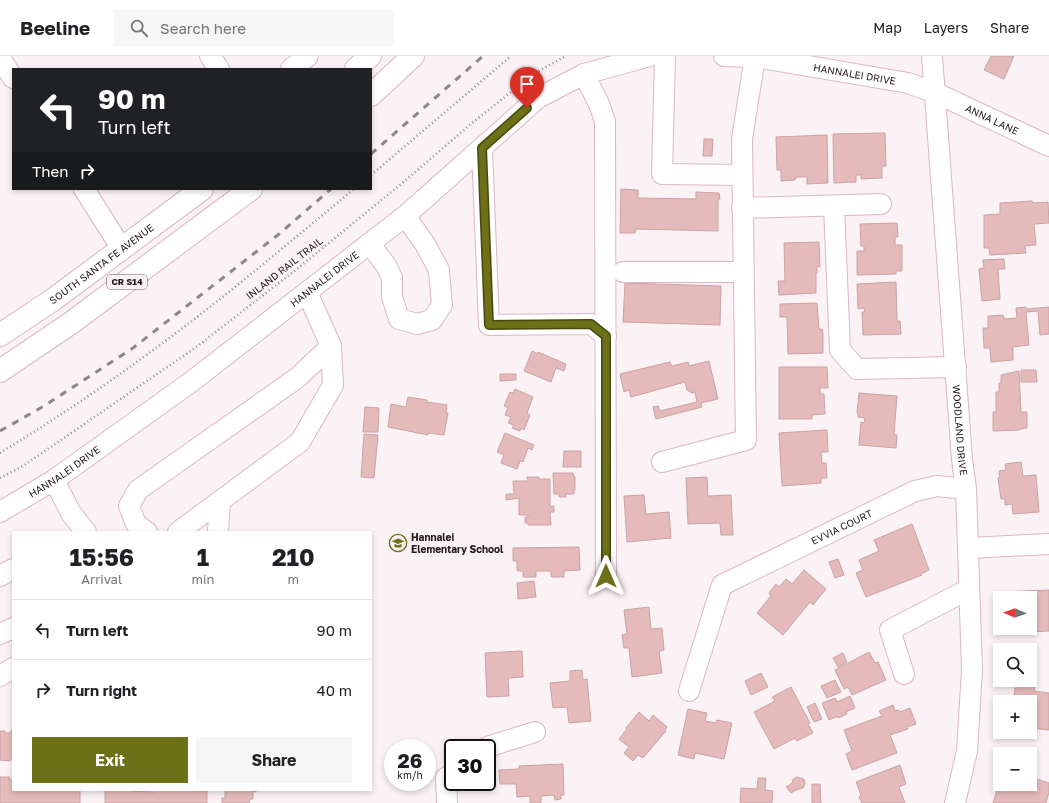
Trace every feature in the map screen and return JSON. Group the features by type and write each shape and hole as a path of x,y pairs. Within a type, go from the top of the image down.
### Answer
{"main road":[{"path":"357,68 370,56"},
{"path":"372,94 414,56"},
{"name":"SOUTH SANTA FE AVENUE","path":"0,335 54,299 201,190"},
{"name":"CR S14","path":"0,371 71,323 250,190"}],"street":[{"path":"210,56 218,68"},
{"path":"292,68 308,56"},
{"name":"HANNALEI DRIVE","path":"0,512 54,480 191,382 405,216 538,98 584,74 650,56"},
{"path":"665,56 662,174 742,175"},
{"name":"HANNALEI DRIVE","path":"724,56 755,57 908,83 936,93"},
{"name":"WOODLAND DRIVE","path":"932,56 936,93 962,459 966,489 972,670 967,751 955,803"},
{"path":"662,462 746,440 742,139 755,57"},
{"path":"0,58 12,76"},
{"path":"584,74 599,104 605,121 606,576"},
{"name":"ANNA LANE","path":"936,93 1049,146"},
{"path":"482,148 489,325 591,324 606,336"},
{"path":"85,190 122,249"},
{"path":"742,208 881,204"},
{"path":"834,206 840,350 857,369 956,367"},
{"path":"370,244 387,267 392,278 392,297 399,318 417,324 432,320 442,305 439,270 425,244 405,216"},
{"path":"623,272 743,272"},
{"path":"179,531 300,442 333,385 331,346 307,292"},
{"path":"146,531 136,524 129,506 138,490 297,378 331,346"},
{"path":"54,480 71,513 84,531"},
{"name":"EVVIA COURT","path":"689,691 722,585 916,491 937,486 966,489"},
{"path":"218,531 220,501"},
{"path":"968,548 1049,544"},
{"path":"0,576 12,570"},
{"path":"904,674 890,630 969,589"},
{"path":"0,634 12,628"},
{"path":"0,676 12,669"},
{"path":"496,744 534,732"},
{"path":"447,791 447,803"}],"path":[{"path":"372,174 511,56"},
{"name":"INLAND RAIL TRAIL","path":"0,478 23,466 195,348 303,264 406,180 472,123 535,73 566,56"},
{"path":"0,453 58,417 124,371 234,288 353,190"}],"building":[{"path":"991,56 1014,56 1004,79 984,70"},
{"path":"885,133 886,166 882,166 882,178 861,179 861,175 856,175 856,182 834,183 833,134"},
{"path":"827,135 828,183 807,184 807,177 796,177 795,180 781,181 781,170 777,170 776,137"},
{"path":"704,139 713,139 712,156 703,156"},
{"path":"621,189 638,190 638,198 696,199 696,192 719,193 718,231 636,229 635,233 620,233"},
{"path":"1032,201 1033,203 1048,202 1049,223 1034,224 1036,245 1025,246 1026,253 990,255 989,248 984,248 984,215 1000,214 1000,203"},
{"path":"897,223 898,237 895,237 895,245 902,245 902,271 896,271 896,274 857,275 857,251 864,251 864,246 861,246 860,224"},
{"path":"819,242 820,267 817,266 816,293 779,295 778,281 785,281 784,243"},
{"path":"1004,259 1005,269 998,269 1000,299 982,301 979,269 984,268 983,260"},
{"path":"896,282 897,321 900,321 901,334 863,335 862,312 865,312 864,308 858,309 857,284"},
{"path":"625,283 721,286 720,325 623,322"},
{"path":"817,303 819,329 822,329 823,334 823,353 788,354 787,317 780,317 780,304"},
{"path":"1026,307 1027,309 1049,307 1049,334 1040,335 1038,311 1026,312 1029,345 1013,347 1013,360 991,362 990,348 984,348 983,328 988,328 988,316 1003,315 1004,319 1017,318 1016,308"},
{"path":"532,351 538,354 538,352 566,364 564,371 556,368 551,382 524,371"},
{"path":"709,361 718,399 701,403 702,407 656,419 653,407 658,406 660,411 697,402 695,392 692,393 687,390 685,382 631,397 629,390 624,392 620,374 670,362 672,366 688,362 689,366"},
{"path":"779,367 827,367 828,388 820,388 820,394 824,394 825,414 812,415 812,419 779,419"},
{"path":"1021,370 1036,370 1037,382 1021,382"},
{"path":"1019,371 1021,412 1027,412 1027,428 1020,430 993,431 993,412 996,412 996,392 999,392 1001,375"},
{"path":"500,374 516,374 516,380 500,381"},
{"path":"515,389 533,397 527,413 530,415 524,430 522,428 520,431 512,428 514,425 508,423 511,417 505,415 508,408 504,406 510,392 513,393"},
{"path":"859,393 897,396 894,434 897,435 896,448 859,445 861,422 864,423 865,418 858,417 857,413"},
{"path":"408,397 447,405 446,413 448,413 444,435 428,433 428,435 388,427 391,404 406,407"},
{"path":"365,407 379,408 378,432 363,432"},
{"path":"827,430 828,452 821,452 822,463 826,463 827,478 821,478 821,483 782,486 779,433"},
{"path":"505,433 534,445 532,450 528,448 523,462 520,461 517,469 501,463 504,455 497,452"},
{"path":"364,434 378,435 374,478 361,477"},
{"path":"564,451 581,451 581,467 563,467"},
{"path":"1021,462 1023,476 1036,475 1039,512 1013,514 1012,504 1005,505 1005,499 1001,499 998,478 1000,477 999,471 1006,470 1005,464"},
{"path":"553,473 573,473 575,477 574,494 566,494 566,497 559,497 559,494 554,494"},
{"path":"527,477 550,479 550,506 554,506 554,512 550,512 551,525 528,525 528,523 525,523 525,517 528,517 528,515 519,515 519,498 506,500 506,494 514,494 513,481 528,481"},
{"path":"707,477 708,496 731,495 733,535 721,535 720,523 688,524 686,478"},
{"path":"644,495 646,514 669,512 671,538 627,542 624,496"},
{"path":"912,524 929,570 921,574 922,575 866,597 856,573 863,570 859,560 879,551 874,540"},
{"path":"579,547 580,570 564,571 564,577 551,577 551,571 536,571 536,577 523,577 523,571 517,571 517,561 513,561 513,548"},
{"path":"838,559 844,575 835,578 829,562"},
{"path":"804,570 826,589 813,605 810,602 783,635 757,613 771,596 769,593 776,584 779,587 786,579 792,584"},
{"path":"534,581 536,597 518,599 517,583"},
{"path":"1049,590 1049,631 1037,632 1037,591 1026,591"},
{"path":"649,607 651,629 662,628 664,650 659,651 662,673 632,677 629,648 624,648 622,635 627,634 624,610"},
{"path":"522,651 523,677 508,678 509,696 487,697 485,653"},
{"path":"869,652 875,663 878,662 886,680 852,695 848,687 844,689 835,670"},
{"path":"843,653 847,662 838,667 833,658"},
{"path":"582,670 583,680 587,679 591,721 569,723 567,707 553,708 550,683 570,681 570,671"},
{"path":"761,673 768,687 751,695 745,681"},
{"path":"835,680 841,692 827,698 821,686"},
{"path":"791,687 810,723 808,724 813,733 797,741 795,738 774,749 754,712 775,701 772,697"},
{"path":"1034,687 1034,691 1049,693 1049,730 1037,729 1037,695 1014,695 1015,688"},
{"path":"850,696 855,708 846,712 847,714 829,720 822,703 835,698 837,702"},
{"path":"815,703 822,719 814,722 807,707"},
{"path":"893,705 895,711 899,710 900,712 910,708 916,724 907,727 908,729 890,735 897,753 852,770 846,754 852,751 844,730 882,716 879,711"},
{"path":"688,709 707,713 705,721 716,723 717,720 732,723 724,759 695,753 694,759 678,755"},
{"path":"639,712 649,721 653,715 667,727 665,730 666,731 643,758 638,755 633,761 624,753 629,747 619,739"},
{"path":"12,730 12,758 10,761 0,760 0,731 11,733"},
{"path":"563,764 564,795 561,795 561,799 555,800 554,795 541,796 541,803 530,803 530,796 517,797 516,784 500,784 499,770 519,769 519,766"},
{"path":"900,765 906,784 899,787 905,803 862,803 859,797 861,795 856,782"},
{"path":"0,777 10,777 9,780 12,780 12,791 80,791 80,803 0,803"},
{"path":"797,777 804,779 805,784 803,788 791,793 786,787 792,783 793,779"},
{"path":"758,778 766,778 765,790 773,791 772,803 740,803 741,788 757,789"},
{"path":"1037,779 1049,783 1049,792 1046,803 993,803 997,791 1037,791"},
{"path":"812,784 820,784 821,803 812,803"},
{"path":"105,791 207,791 207,803 105,803"},
{"path":"225,791 253,791 253,799 250,799 249,803 222,803 222,798 225,798"}],"railway":[{"path":"372,153 483,56"},
{"path":"0,431 44,406 133,348 279,234 330,190"}],"place":[{"name":"Hannalei Elementary School","path":"398,543"}],"route":[{"path":"527,108 482,148 489,325 591,324 606,336 606,576"}]}
